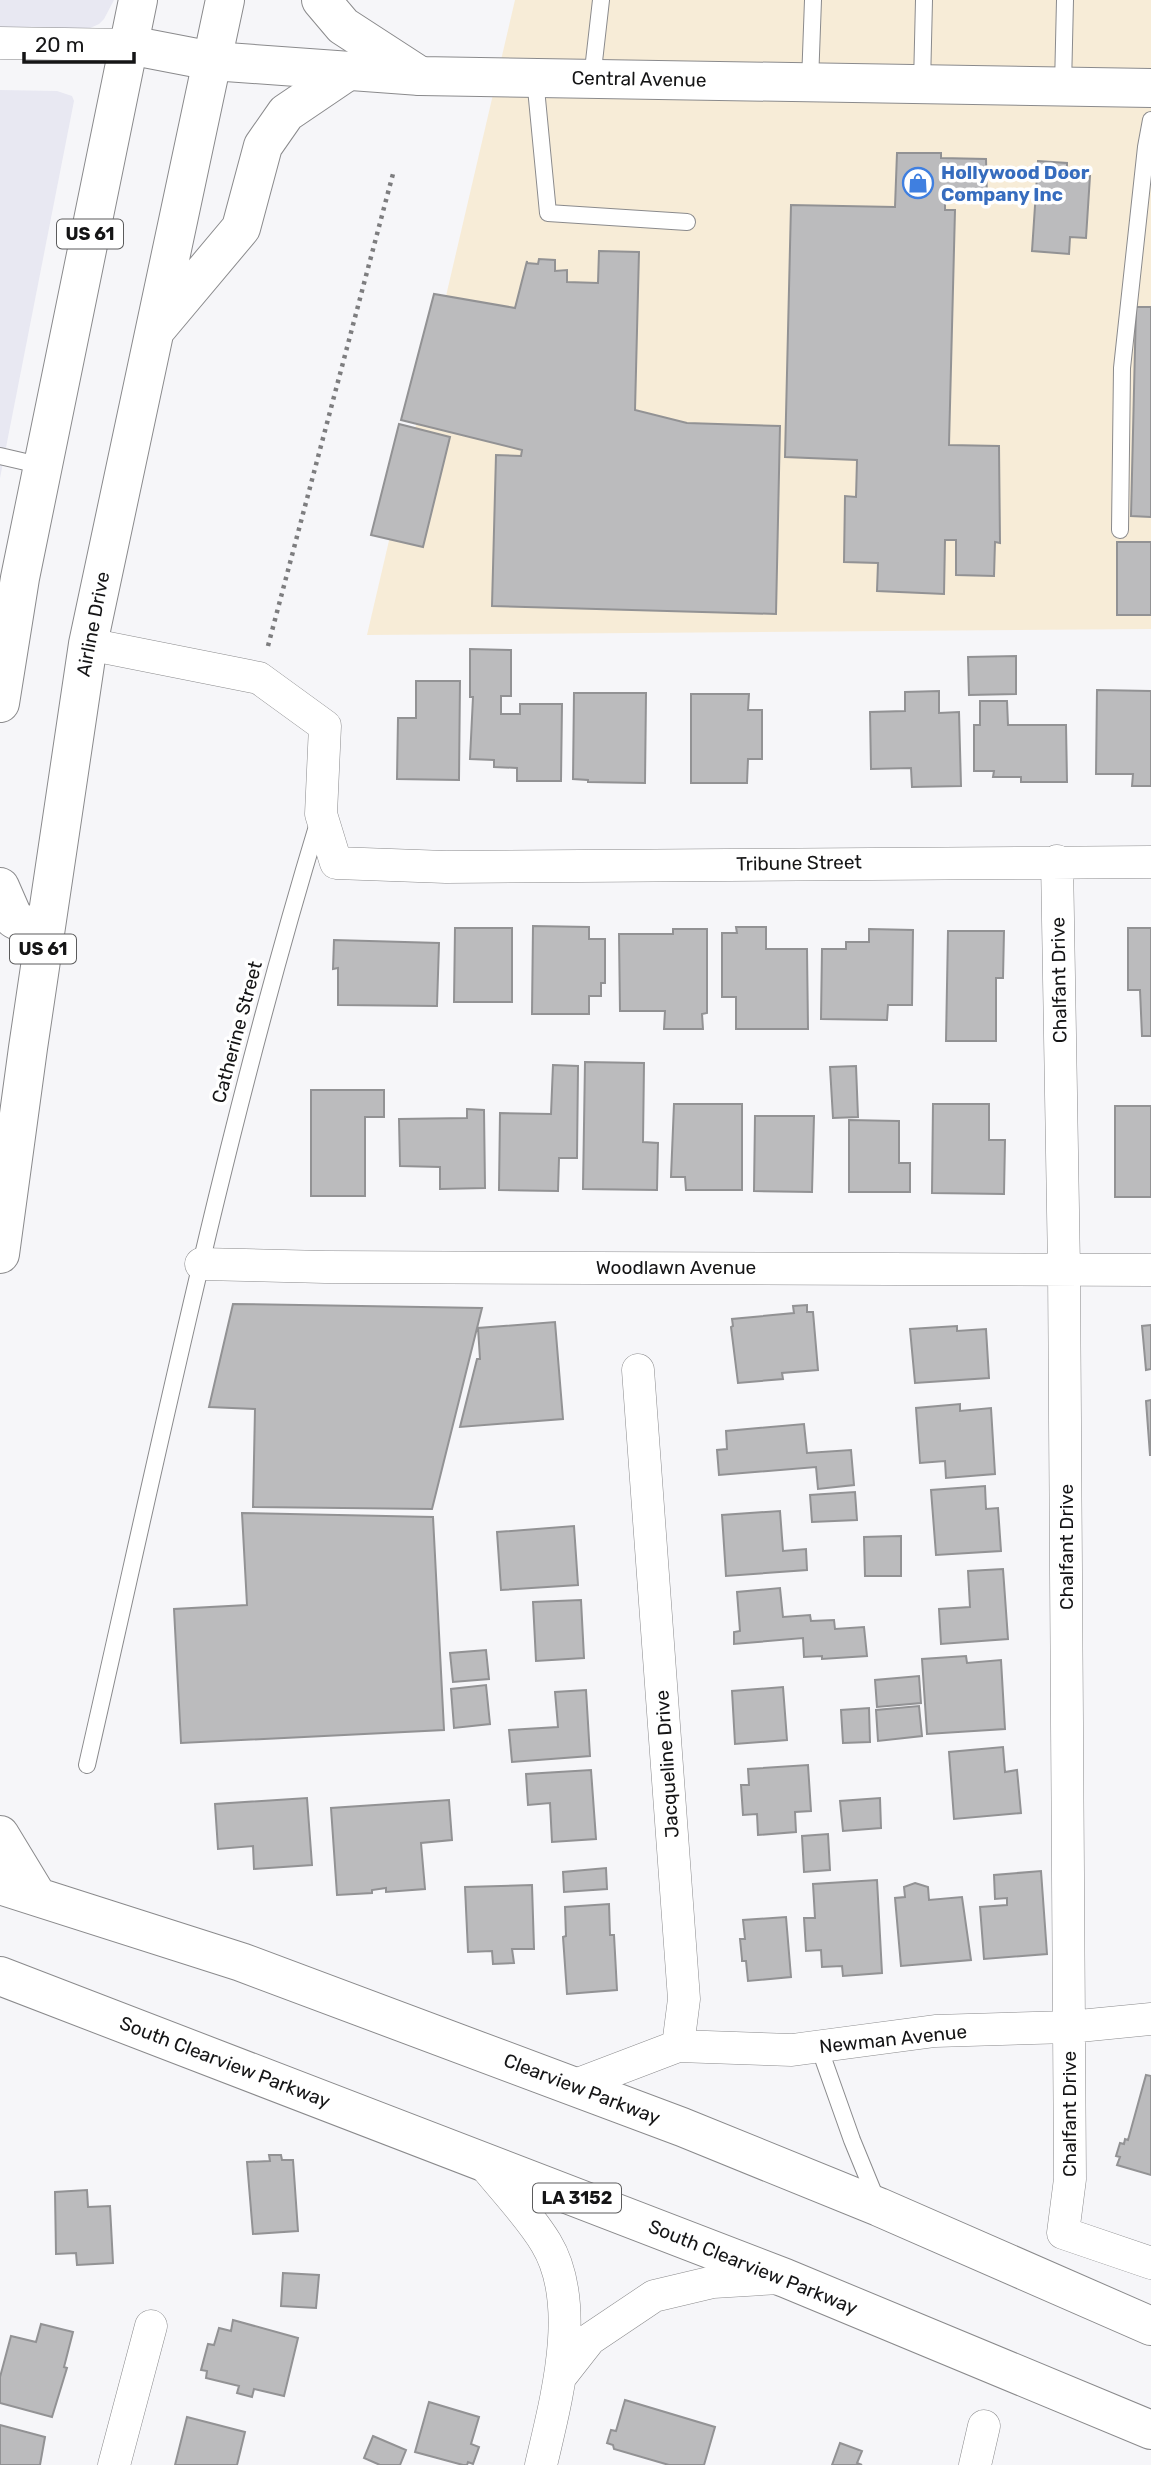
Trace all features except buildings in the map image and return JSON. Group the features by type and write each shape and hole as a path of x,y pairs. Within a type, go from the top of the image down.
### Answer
{"main road":[{"name":"US 61","path":"0,703 10,574 43,466 138,0"},
{"name":"Airline Drive","path":"0,1254 88,644 225,0"},
{"path":"321,0 343,26 420,76"},
{"name":"Central Avenue","path":"129,45 212,61 420,76 1151,88"},
{"path":"155,331 241,228 263,146 285,113 348,71"},
{"path":"0,887 14,919 45,935"},
{"path":"0,1835 37,1896"},
{"name":"Clearview Parkway","path":"0,1885 241,1962 682,2127 879,2207 1151,2326"},
{"name":"South Clearview Parkway","path":"0,1976 785,2278 1151,2430"}],"street":[{"path":"0,43 129,45"},
{"path":"88,644 259,678 325,726 321,814"},
{"name":"Tribune Street","path":"321,814 336,863 446,867 1151,862"},
{"name":"Chalfant Drive","path":"1057,861 1064,1268 1070,2179 1063,2234 1151,2263"},
{"name":"Woodlawn Avenue","path":"201,1264 338,1267 1151,1270"},
{"name":"Jacqueline Drive","path":"638,1370 684,1999 678,2046"},
{"name":"Newman Avenue","path":"678,2046 792,2050 935,2031 1069,2027 1151,2019"},
{"path":"573,2086 678,2046"},
{"path":"482,2162 547,2244 564,2293 562,2376 541,2465"},
{"path":"562,2376 590,2339 654,2296 713,2282 785,2278"},
{"path":"114,2465 151,2326"},
{"path":"975,2465 984,2426"}],"lane":[{"path":"592,79 601,0"},
{"path":"810,82 813,0"},
{"path":"922,84 924,0"},
{"path":"1063,86 1065,0"},
{"path":"536,78 548,213 687,222"},
{"path":"1120,530 1122,368 1151,120"},
{"path":"0,456 43,466"},
{"name":"Catherine Street","path":"87,1765 201,1264 259,1027 321,814"},
{"path":"819,2047 879,2207"}],"path":[{"path":"259,678 394,170"}],"shaded area":[{"path":"0,0 114,0 104,19 88,29 0,30"},
{"path":"515,0 1151,0 1151,629 367,635"},
{"path":"0,90 57,91 72,96 74,101 0,478"}],"place":[{"name":"Hollywood Door Company Inc","path":"918,183"}]}
